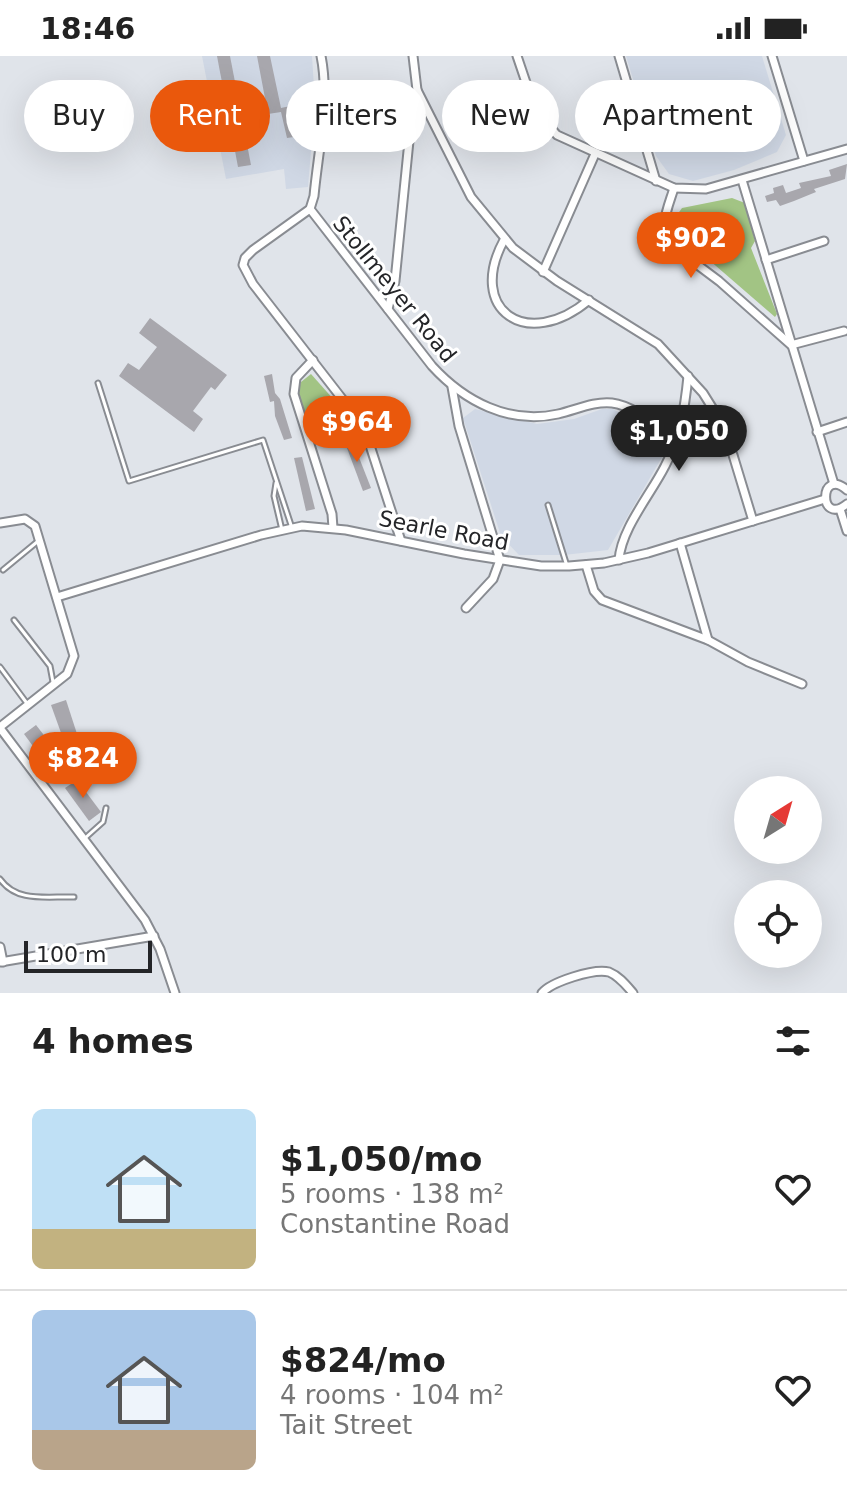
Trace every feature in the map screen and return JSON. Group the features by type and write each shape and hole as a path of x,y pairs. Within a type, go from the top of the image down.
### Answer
{"street":[{"path":"321,56 323,104 310,209 245,258 243,265 245,272 369,435 401,541"},
{"path":"413,56 416,80"},
{"path":"517,56 532,103 542,121 561,138 674,188 706,189 847,149"},
{"path":"619,56 656,181"},
{"path":"772,56 804,161"},
{"path":"426,108 471,197 504,240 543,272 658,344 703,393 718,417 733,455 753,521"},
{"path":"388,309 395,281 408,152"},
{"path":"543,272 595,154"},
{"path":"742,180 834,484"},
{"path":"674,188 664,224 668,241 791,345"},
{"name":"Stollmeyer Road","path":"310,209 432,366 452,387 481,405 522,416 554,415 594,404 613,403 677,439"},
{"path":"504,240 496,256 494,281 498,302 511,317 527,324 551,322 572,313 589,300"},
{"path":"766,260 824,241"},
{"path":"791,345 844,331"},
{"path":"313,360 296,378 293,390 332,514 333,528"},
{"path":"619,560 622,541 677,439 688,376"},
{"path":"452,387 459,426 500,560 491,582 466,608"},
{"path":"817,432 847,422"},
{"path":"847,490 842,485 834,484 825,492 825,499 832,508 844,506 847,531"},
{"name":"Searle Road","path":"57,597 292,528 333,528 541,566 586,565 619,560 825,499"},
{"path":"0,523 28,520 35,526 74,659 69,672 0,728 132,901 154,936 175,993"},
{"path":"680,543 708,640"},
{"path":"586,565 594,591 602,600 708,640 748,662 802,684"},
{"path":"0,947 2,962 154,936"},
{"path":"544,990 601,971 615,975 633,993"}],"lane":[{"path":"98,383 129,481 263,440 292,528"},
{"path":"276,483 274,496 282,530"},
{"path":"548,505 567,566"},
{"path":"3,570 40,540"},
{"path":"14,620 50,666 53,686"},
{"path":"0,667 29,705"},
{"path":"84,839 103,822 106,808"},
{"path":"0,879 8,890 20,895 74,897"}],"shaded area":[{"path":"202,56 312,56 314,80 286,80 286,152 311,152 308,187 286,189 284,169 226,179 221,152 270,152 270,80 207,80"},
{"path":"626,56 762,56 769,80 633,80"},
{"path":"781,119 786,135 781,144"},
{"path":"655,152 777,152 734,170 693,181 669,174"},
{"path":"475,409 537,424 613,409 661,437 665,452 608,550 564,555 519,555 501,536 463,418"}],"green space":[{"path":"732,198 745,203 755,241 751,248 777,314 775,317 679,234 677,215 682,208"},
{"path":"311,374 335,401 353,430 315,444 298,391 301,382"}],"building":[{"path":"217,56 230,56 235,80 222,80"},
{"path":"257,56 270,56 281,108 286,107 286,134 281,112 270,114 270,80 262,80"},
{"path":"235,152 248,152 251,165 238,167"},
{"path":"847,164 845,179 814,189 816,192 780,206 776,200 767,202 765,196 774,193 773,188 783,185 786,193 801,188 799,183 831,176 829,170"},
{"path":"150,318 227,375 215,390 211,387 193,411 203,419 194,432 119,376 128,363 139,370 157,347 139,333"},
{"path":"272,374 275,393 280,399 292,438 284,440 264,376"},
{"path":"351,437 371,488 363,491 344,440"},
{"path":"302,457 315,509 306,511 294,458"},
{"path":"66,700 79,740 65,744 51,705"},
{"path":"36,725 65,762 52,772 24,734"},
{"path":"77,780 101,812 89,821 65,788"}]}
